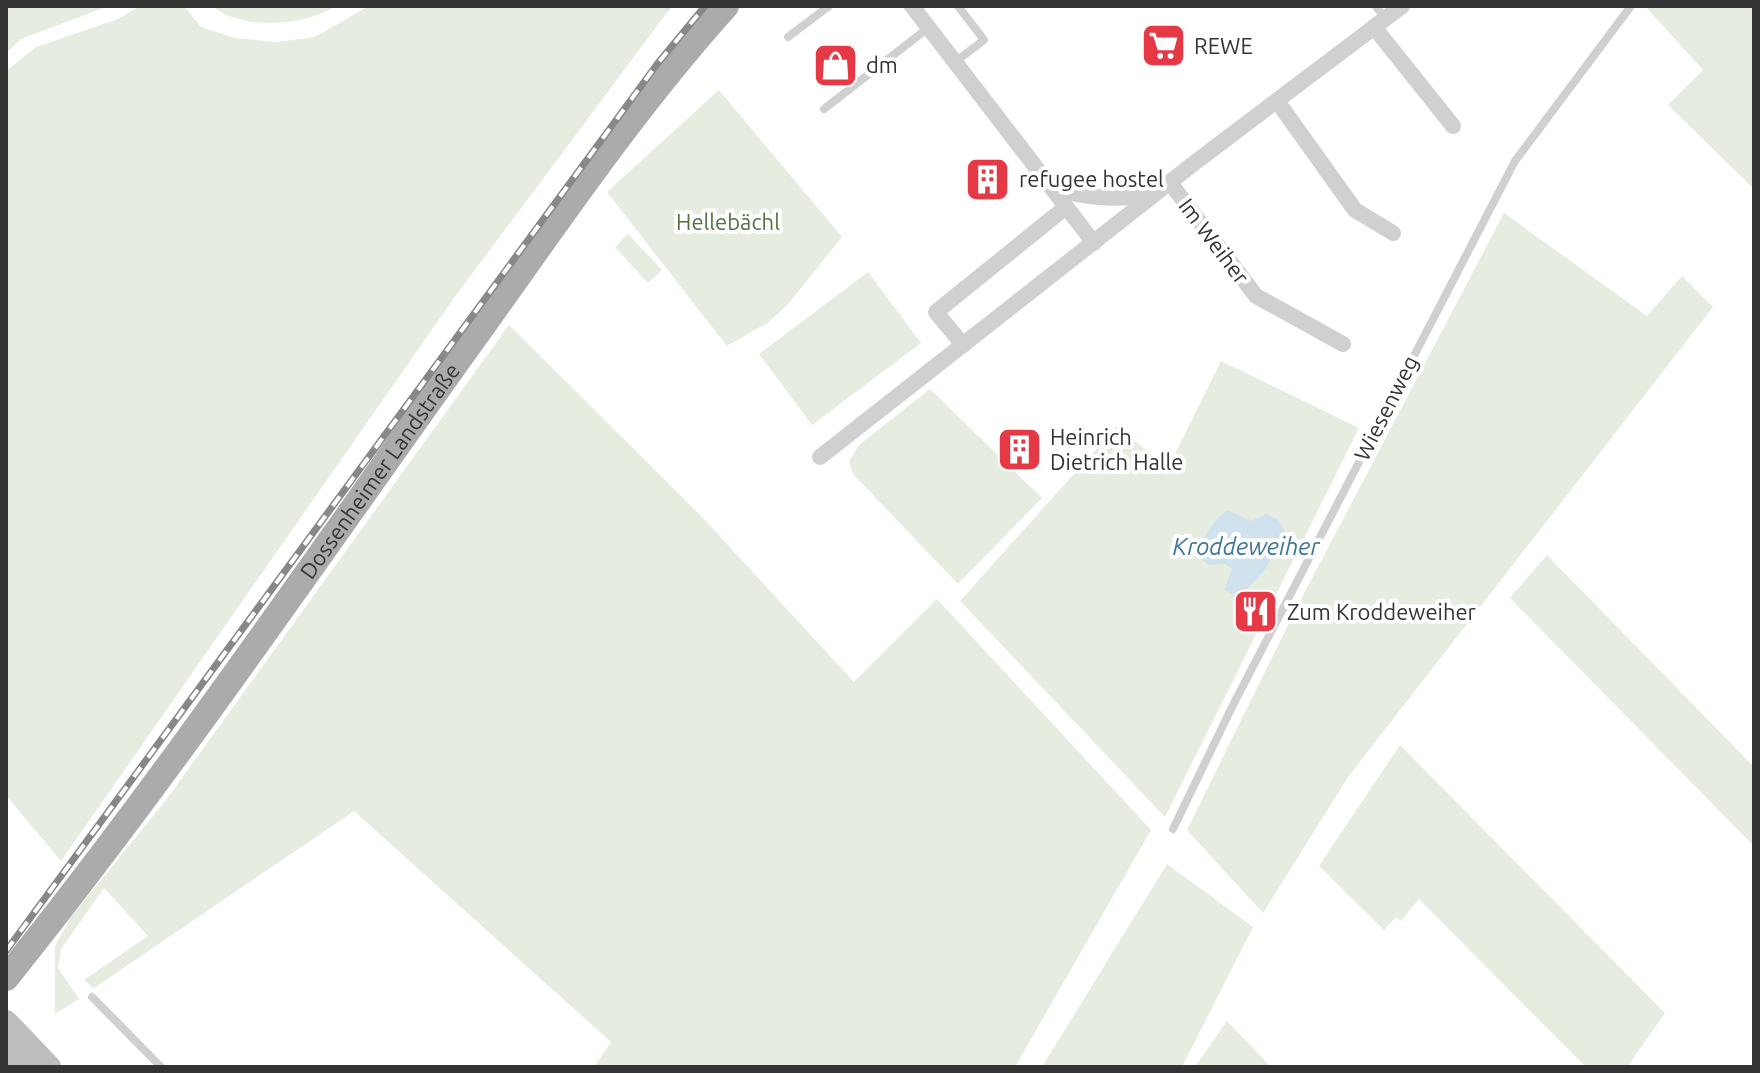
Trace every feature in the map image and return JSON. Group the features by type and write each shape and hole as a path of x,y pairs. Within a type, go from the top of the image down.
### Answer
{"main road":[{"name":"Dossenheimer Landstraße","path":"6,978 39,937 555,225 641,110 726,6"},
{"path":"16,1048 49,1067"}],"street":[{"path":"912,6 1094,243"},
{"path":"820,457 1379,18 1402,6"},
{"path":"1379,18 1453,126"},
{"path":"1277,101 1355,210 1393,233"},
{"path":"1052,188 1087,197 1124,200 1164,188"},
{"name":"Im Weiher","path":"1164,188 1256,296 1343,344"},
{"path":"963,345 936,312 1066,207"}],"lane":[{"path":"788,37 829,6"},
{"path":"954,63 984,40 958,6"},
{"name":"Wiesenweg","path":"1173,829 1232,707 1515,161 1631,6"},
{"path":"824,109 928,28"},
{"path":"92,997 161,1067"}],"green space":[{"path":"6,6 109,6 21,39 6,53"},
{"path":"140,6 184,6 201,27 235,38 277,42 315,37 369,6 672,6 456,295 61,861 6,795 6,71 36,47 118,19"},
{"path":"212,6 336,6 307,18 274,23 240,19"},
{"path":"1754,6 1754,189 1668,105 1703,70 1646,7"},
{"name":"Hellebächl","path":"719,90 842,237 789,303 769,322 727,346 607,192"},
{"path":"1504,213 1647,316 1682,276 1713,307 1348,777 1263,913 1187,830 1299,603"},
{"path":"628,234 662,270 648,283 615,247"},
{"path":"868,272 921,343 812,425 759,354"},
{"path":"509,325 702,517 854,682 937,599 1151,830 1015,1067 594,1067 611,1042 354,811 94,988 84,980 148,936 104,888 61,949 58,968 79,999 55,1014 55,946 71,917 166,800"},
{"path":"1221,361 1359,428 1165,817 960,601 1117,426 1168,468"},
{"path":"930,389 1042,498 958,584 853,474 849,461 859,445"},
{"path":"1547,555 1754,767 1754,846 1510,598"},
{"path":"1400,745 1665,1013 1627,1067 1586,1067 1419,899 1401,921 1396,917 1384,930 1319,866"},
{"path":"1167,864 1253,927 1182,1067 1042,1067"},
{"path":"1227,1021 1271,1067 1195,1067"}],"water":[{"name":"Kroddeweiher","path":"1228,510 1251,521 1266,514 1278,519 1285,531 1265,570 1238,598 1224,590 1232,569 1225,564 1209,565 1200,558 1208,531"}],"waterway":[{"path":"665,6 668,9"}],"railway":[{"path":"6,951 658,63 705,6"}],"place":[{"name":"REWE","path":"1163,46"},
{"name":"dm","path":"835,65"},
{"name":"refugee hostel","path":"988,179"},
{"name":"Heinrich Dietrich Halle","path":"1019,450"},
{"name":"Zum Kroddeweiher","path":"1256,612"}]}
